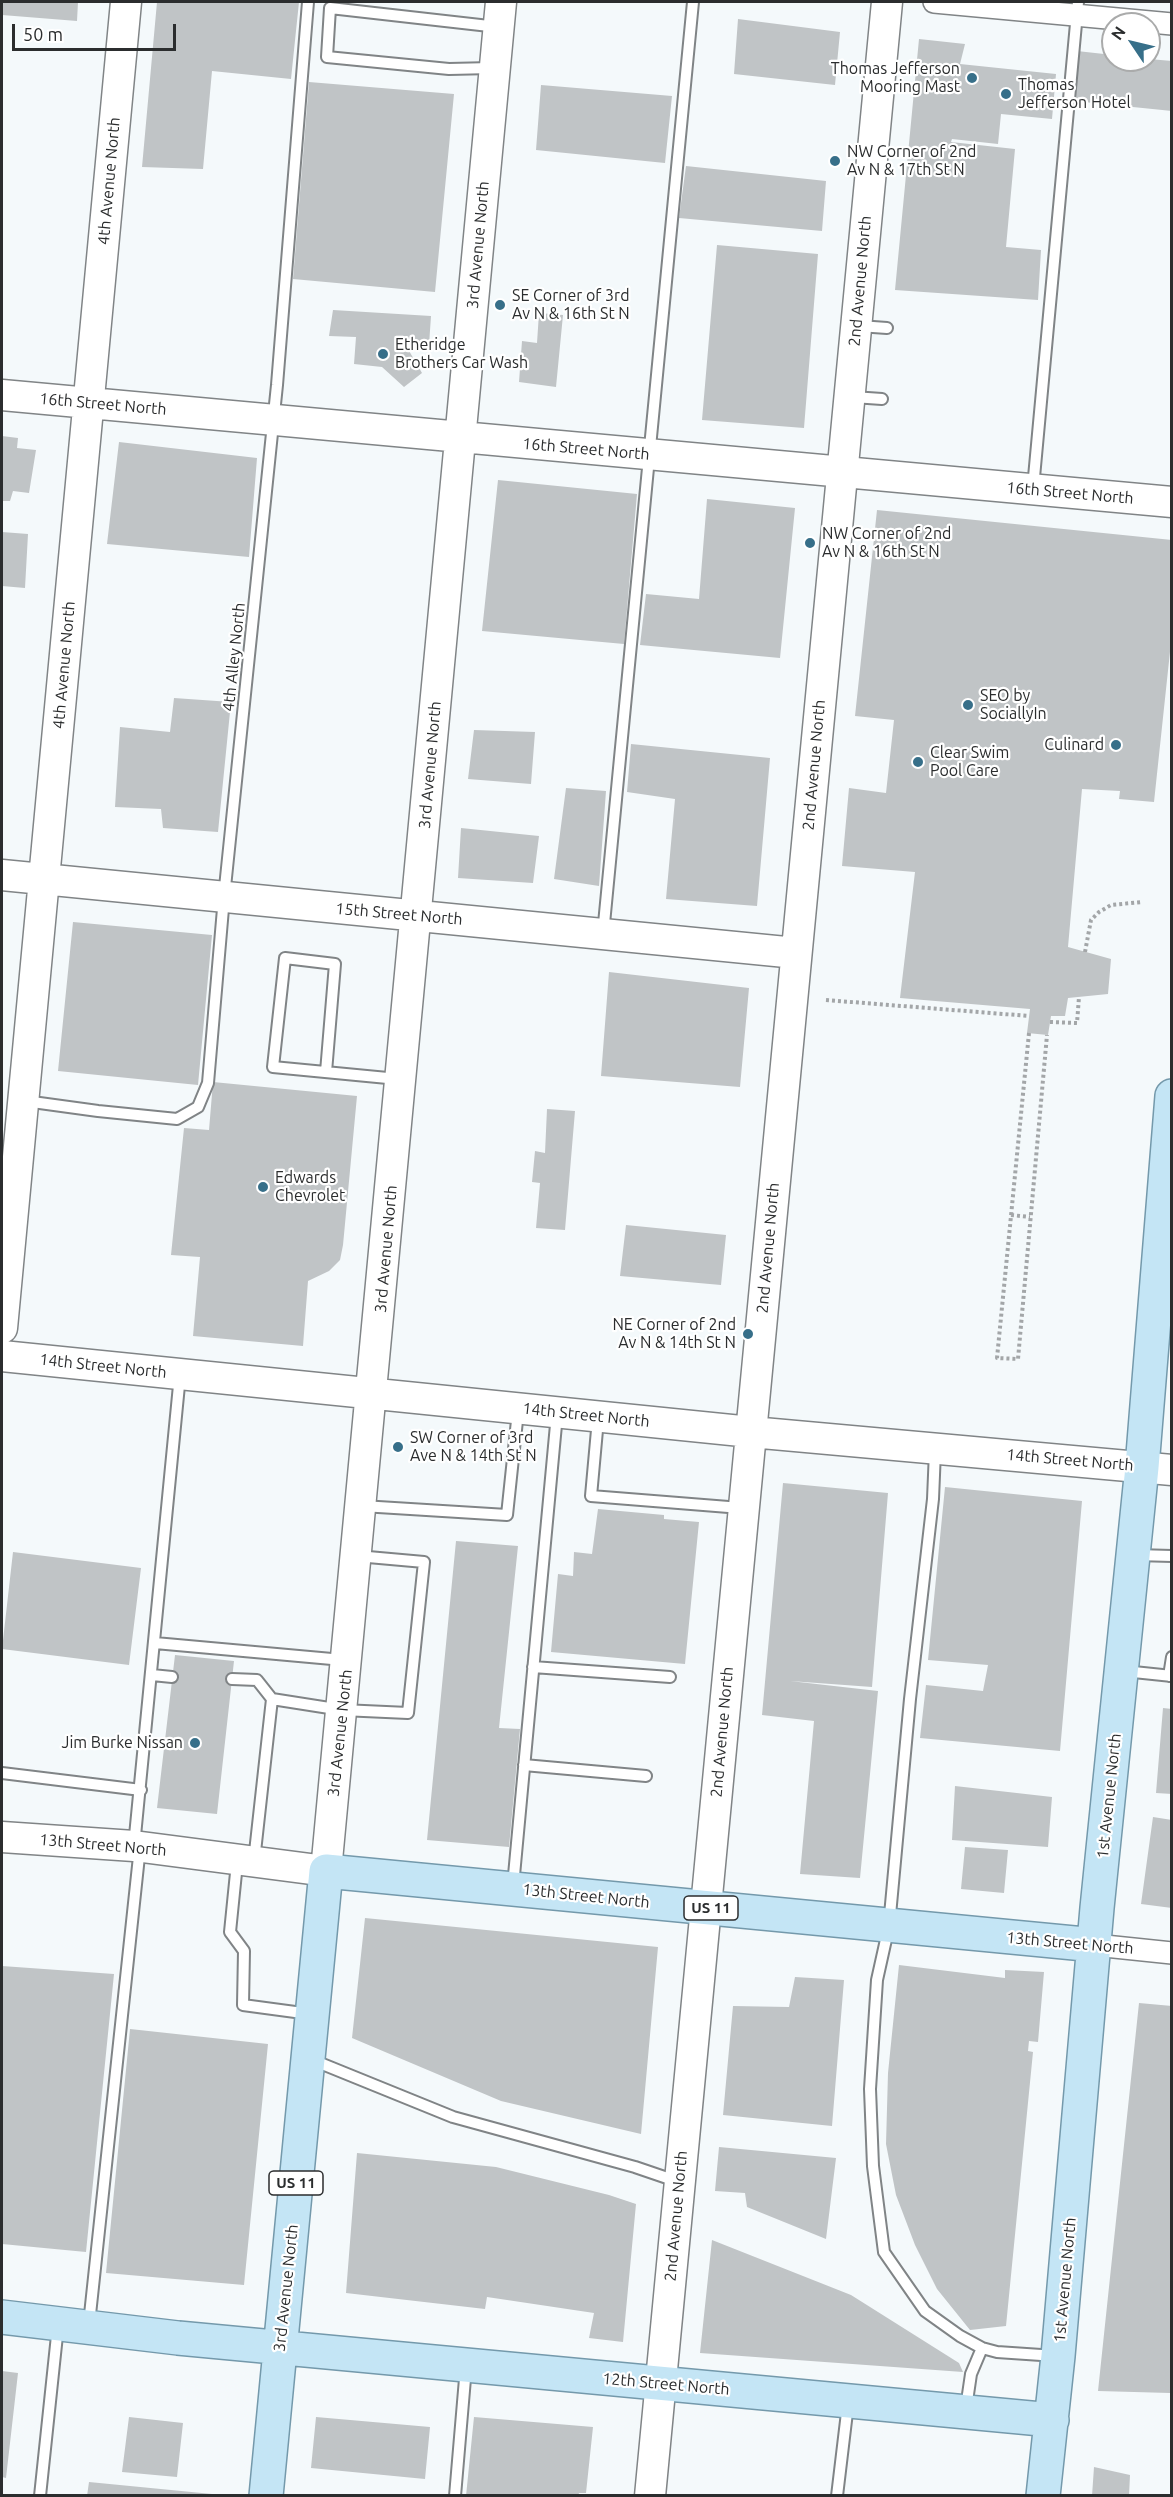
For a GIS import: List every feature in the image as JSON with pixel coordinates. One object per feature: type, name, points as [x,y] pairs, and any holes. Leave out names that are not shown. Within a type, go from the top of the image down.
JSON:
[{"type":"main road","name":"1st Avenue North","points":[[1043,2496],[1133,1555],[1157,1468],[1172,1096]]},
{"type":"main road","name":"13th Street North","points":[[326,1871],[1095,1945]]},
{"type":"main road","name":"3rd Avenue North","points":[[266,2496],[326,1871]]},
{"type":"main road","name":"12th Street North","points":[[2,2317],[280,2348],[1052,2420]]},
{"type":"street","name":"4th Avenue North","points":[[2,1328],[9,1168],[23,1100],[126,2]]},
{"type":"street","name":"2nd Avenue North","points":[[650,2496],[887,2]]},
{"type":"street","points":[[934,2],[1078,8],[1172,24]]},
{"type":"street","name":"3rd Avenue North","points":[[326,1871],[373,1393],[500,14]]},
{"type":"street","name":"16th Street North","points":[[2,395],[1172,502]]},
{"type":"street","name":"15th Street North","points":[[2,875],[796,953]]},
{"type":"street","name":"14th Street North","points":[[2,1356],[751,1432],[1157,1468]]},
{"type":"street","name":"13th Street North","points":[[2,1837],[137,1846],[326,1871]]},
{"type":"street","name":"13th Street North","points":[[1095,1945],[1172,1953]]},
{"type":"lane","name":"4th Alley North","points":[[23,1100],[177,1119],[198,1107],[208,1083],[224,897],[274,420],[308,2]]},
{"type":"lane","points":[[603,934],[693,2]]},
{"type":"lane","points":[[495,68],[449,69],[327,57],[330,8],[500,14]]},
{"type":"lane","points":[[1032,489],[1078,8]]},
{"type":"lane","points":[[856,326],[887,328]]},
{"type":"lane","points":[[849,396],[882,399]]},
{"type":"lane","points":[[326,1072],[335,964],[285,958],[273,1067],[402,1080]]},
{"type":"lane","points":[[40,2496],[74,2325],[137,1846],[181,1373]]},
{"type":"lane","points":[[362,1506],[507,1515],[519,1408]]},
{"type":"lane","points":[[513,1889],[557,1412]]},
{"type":"lane","points":[[598,1416],[591,1496],[744,1508]]},
{"type":"lane","points":[[935,1448],[933,1499],[910,1699],[889,1926],[877,1980],[870,2089],[873,2166],[884,2252],[925,2311],[982,2348],[997,2352],[1058,2356]]},
{"type":"lane","points":[[1133,1555],[1172,1556]]},
{"type":"lane","points":[[232,1679],[257,1680],[272,1699],[342,1710],[408,1713],[424,1562],[357,1556]]},
{"type":"lane","points":[[155,1643],[347,1661]]},
{"type":"lane","points":[[1121,1671],[1170,1676],[1172,1657]]},
{"type":"lane","points":[[533,1667],[670,1677]]},
{"type":"lane","points":[[152,1675],[172,1677]]},
{"type":"lane","points":[[272,1699],[246,1860],[230,1932],[244,1951],[243,2005],[312,2014]]},
{"type":"lane","points":[[524,1765],[646,1776]]},
{"type":"lane","points":[[2,1773],[141,1790]]},
{"type":"lane","points":[[308,2058],[453,2118],[635,2167],[680,2182]]},
{"type":"lane","points":[[965,2411],[971,2374],[982,2348]]},
{"type":"lane","points":[[455,2496],[466,2365]]},
{"type":"lane","points":[[837,2496],[848,2400]]},
{"type":"path","points":[[1084,952],[1090,920],[1099,912],[1111,905],[1142,902]]},
{"type":"path","points":[[1050,1022],[1077,1023],[1079,997]]},
{"type":"path","points":[[826,1000],[1029,1016]]},
{"type":"path","points":[[1029,1033],[997,1358],[1018,1359],[1047,1035]]},
{"type":"path","points":[[1011,1215],[1030,1217]]},
{"type":"building","points":[[2,2],[78,2],[77,21],[2,15]]},
{"type":"building","points":[[157,2],[299,2],[291,79],[212,71],[203,169],[142,167]]},
{"type":"building","points":[[738,19],[840,32],[835,85],[734,74]]},
{"type":"building","points":[[919,39],[965,44],[960,64],[1056,74],[1052,119],[1001,114],[998,144],[952,139],[951,142],[1015,149],[1006,247],[1041,250],[1038,300],[895,290]]},
{"type":"building","points":[[1077,51],[1101,54],[1101,72],[1161,72],[1161,60],[1172,61],[1172,111],[1074,101]]},
{"type":"building","points":[[309,82],[454,94],[435,292],[293,279]]},
{"type":"building","points":[[541,85],[672,96],[665,163],[536,150]]},
{"type":"building","points":[[686,166],[826,181],[822,231],[679,218]]},
{"type":"building","points":[[717,245],[818,254],[804,428],[702,420]]},
{"type":"building","name":"Etheridge Brothers Car Wash","points":[[333,310],[431,316],[429,345],[405,344],[422,373],[404,387],[382,367],[354,364],[356,337],[329,336]]},
{"type":"building","points":[[539,313],[563,315],[556,387],[519,382],[522,341],[537,343]]},
{"type":"building","points":[[2,436],[18,438],[17,448],[36,450],[29,493],[13,491],[10,501],[2,501]]},
{"type":"building","points":[[119,442],[257,458],[249,557],[107,544]]},
{"type":"building","points":[[498,480],[637,494],[624,644],[482,631]]},
{"type":"building","points":[[707,499],[795,508],[780,658],[640,645],[646,594],[699,599]]},
{"type":"building","points":[[877,510],[1172,540],[1172,633],[1154,802],[1119,799],[1120,791],[1082,789],[1068,947],[1111,959],[1108,994],[1068,998],[1065,1016],[1051,1016],[1048,1035],[1027,1033],[1030,1009],[900,998],[915,872],[842,866],[849,788],[886,793],[894,720],[855,716]]},
{"type":"building","points":[[2,532],[28,534],[25,588],[2,586]]},
{"type":"building","points":[[174,698],[231,702],[218,832],[163,828],[161,809],[115,807],[120,727],[170,732]]},
{"type":"building","points":[[474,730],[535,732],[531,784],[468,779]]},
{"type":"building","points":[[631,744],[770,758],[757,906],[666,899],[675,799],[627,792]]},
{"type":"building","points":[[566,788],[606,791],[599,886],[554,879]]},
{"type":"building","points":[[461,828],[539,836],[533,883],[458,878]]},
{"type":"building","points":[[73,922],[212,935],[198,1085],[58,1071]]},
{"type":"building","points":[[609,972],[749,988],[740,1087],[601,1076]]},
{"type":"building","name":"Edwards Chevrolet","points":[[213,1082],[357,1096],[340,1260],[329,1271],[308,1281],[303,1346],[193,1336],[200,1257],[171,1255],[184,1128],[209,1130]]},
{"type":"building","points":[[547,1109],[575,1111],[565,1230],[536,1228],[540,1183],[532,1182],[535,1151],[545,1153]]},
{"type":"building","points":[[626,1225],[726,1235],[721,1285],[620,1276]]},
{"type":"building","points":[[783,1483],[888,1493],[872,1687],[790,1681],[878,1691],[860,1878],[800,1874],[814,1721],[762,1715]]},
{"type":"building","points":[[945,1487],[1082,1501],[1060,1751],[920,1738],[926,1685],[983,1691],[988,1665],[928,1660]]},
{"type":"building","points":[[598,1509],[664,1515],[664,1519],[699,1522],[685,1664],[551,1652],[558,1574],[573,1576],[574,1552],[592,1554]]},
{"type":"building","points":[[456,1541],[518,1546],[499,1728],[520,1729],[509,1847],[427,1840]]},
{"type":"building","points":[[13,1552],[141,1568],[129,1665],[2,1649]]},
{"type":"building","name":"Jim Burke Nissan","points":[[175,1655],[234,1661],[217,1814],[157,1808]]},
{"type":"building","points":[[1163,1708],[1172,1709],[1172,1794],[1156,1793]]},
{"type":"building","points":[[955,1786],[1052,1797],[1048,1847],[952,1840]]},
{"type":"building","points":[[1153,1817],[1172,1820],[1172,1908],[1141,1904]]},
{"type":"building","points":[[965,1847],[1008,1850],[1004,1893],[961,1889]]},
{"type":"building","points":[[365,1918],[658,1947],[641,2134],[501,2101],[352,2038]]},
{"type":"building","points":[[899,1965],[1005,1978],[1005,1970],[1044,1972],[1038,2042],[1029,2041],[1028,2051],[1033,2052],[1006,2326],[970,2330],[937,2289],[915,2245],[896,2195],[886,2144],[888,2073]]},
{"type":"building","points":[[2,1966],[114,1974],[86,2252],[2,2244]]},
{"type":"building","points":[[795,1977],[844,1980],[832,2126],[723,2115],[733,2006],[789,2007]]},
{"type":"building","points":[[1139,2003],[1172,2006],[1170,2393],[1098,2391]]},
{"type":"building","points":[[130,2029],[268,2044],[244,2285],[106,2273]]},
{"type":"building","points":[[719,2147],[836,2158],[826,2239],[747,2207],[745,2193],[715,2191]]},
{"type":"building","points":[[357,2153],[496,2167],[609,2195],[636,2204],[623,2342],[589,2338],[594,2313],[487,2297],[485,2309],[346,2293]]},
{"type":"building","points":[[712,2240],[851,2295],[959,2363],[963,2372],[700,2353]]},
{"type":"building","points":[[2,2371],[18,2373],[6,2478],[2,2477]]},
{"type":"building","points":[[129,2417],[183,2423],[177,2477],[122,2472]]},
{"type":"building","points":[[316,2417],[430,2427],[425,2479],[311,2468]]},
{"type":"building","points":[[474,2417],[593,2427],[586,2493],[579,2493],[578,2496],[466,2496]]},
{"type":"building","points":[[1094,2467],[1130,2475],[1129,2496],[1092,2496]]},
{"type":"building","points":[[89,2482],[212,2494],[212,2496],[87,2496]]},
{"type":"place","name":"Thomas Jefferson Mooring Mast","points":[[972,78]]},
{"type":"place","name":"Thomas Jefferson Hotel","points":[[1006,94]]},
{"type":"place","name":"NW Corner of 2nd Av N & 17th St N","points":[[835,161]]},
{"type":"place","name":"SE Corner of 3rd Av N & 16th St N","points":[[500,305]]},
{"type":"place","name":"Etheridge Brothers Car Wash","points":[[383,354]]},
{"type":"place","name":"NW Corner of 2nd Av N & 16th St N","points":[[810,543]]},
{"type":"place","name":"SEO by SociallyIn","points":[[968,705]]},
{"type":"place","name":"Culinard","points":[[1116,745]]},
{"type":"place","name":"Clear Swim Pool Care","points":[[918,762]]},
{"type":"place","name":"Edwards Chevrolet","points":[[263,1187]]},
{"type":"place","name":"NE Corner of 2nd Av N & 14th St N","points":[[748,1334]]},
{"type":"place","name":"SW Corner of 3rd Ave N & 14th St N","points":[[398,1447]]},
{"type":"place","name":"Jim Burke Nissan","points":[[195,1743]]}]
